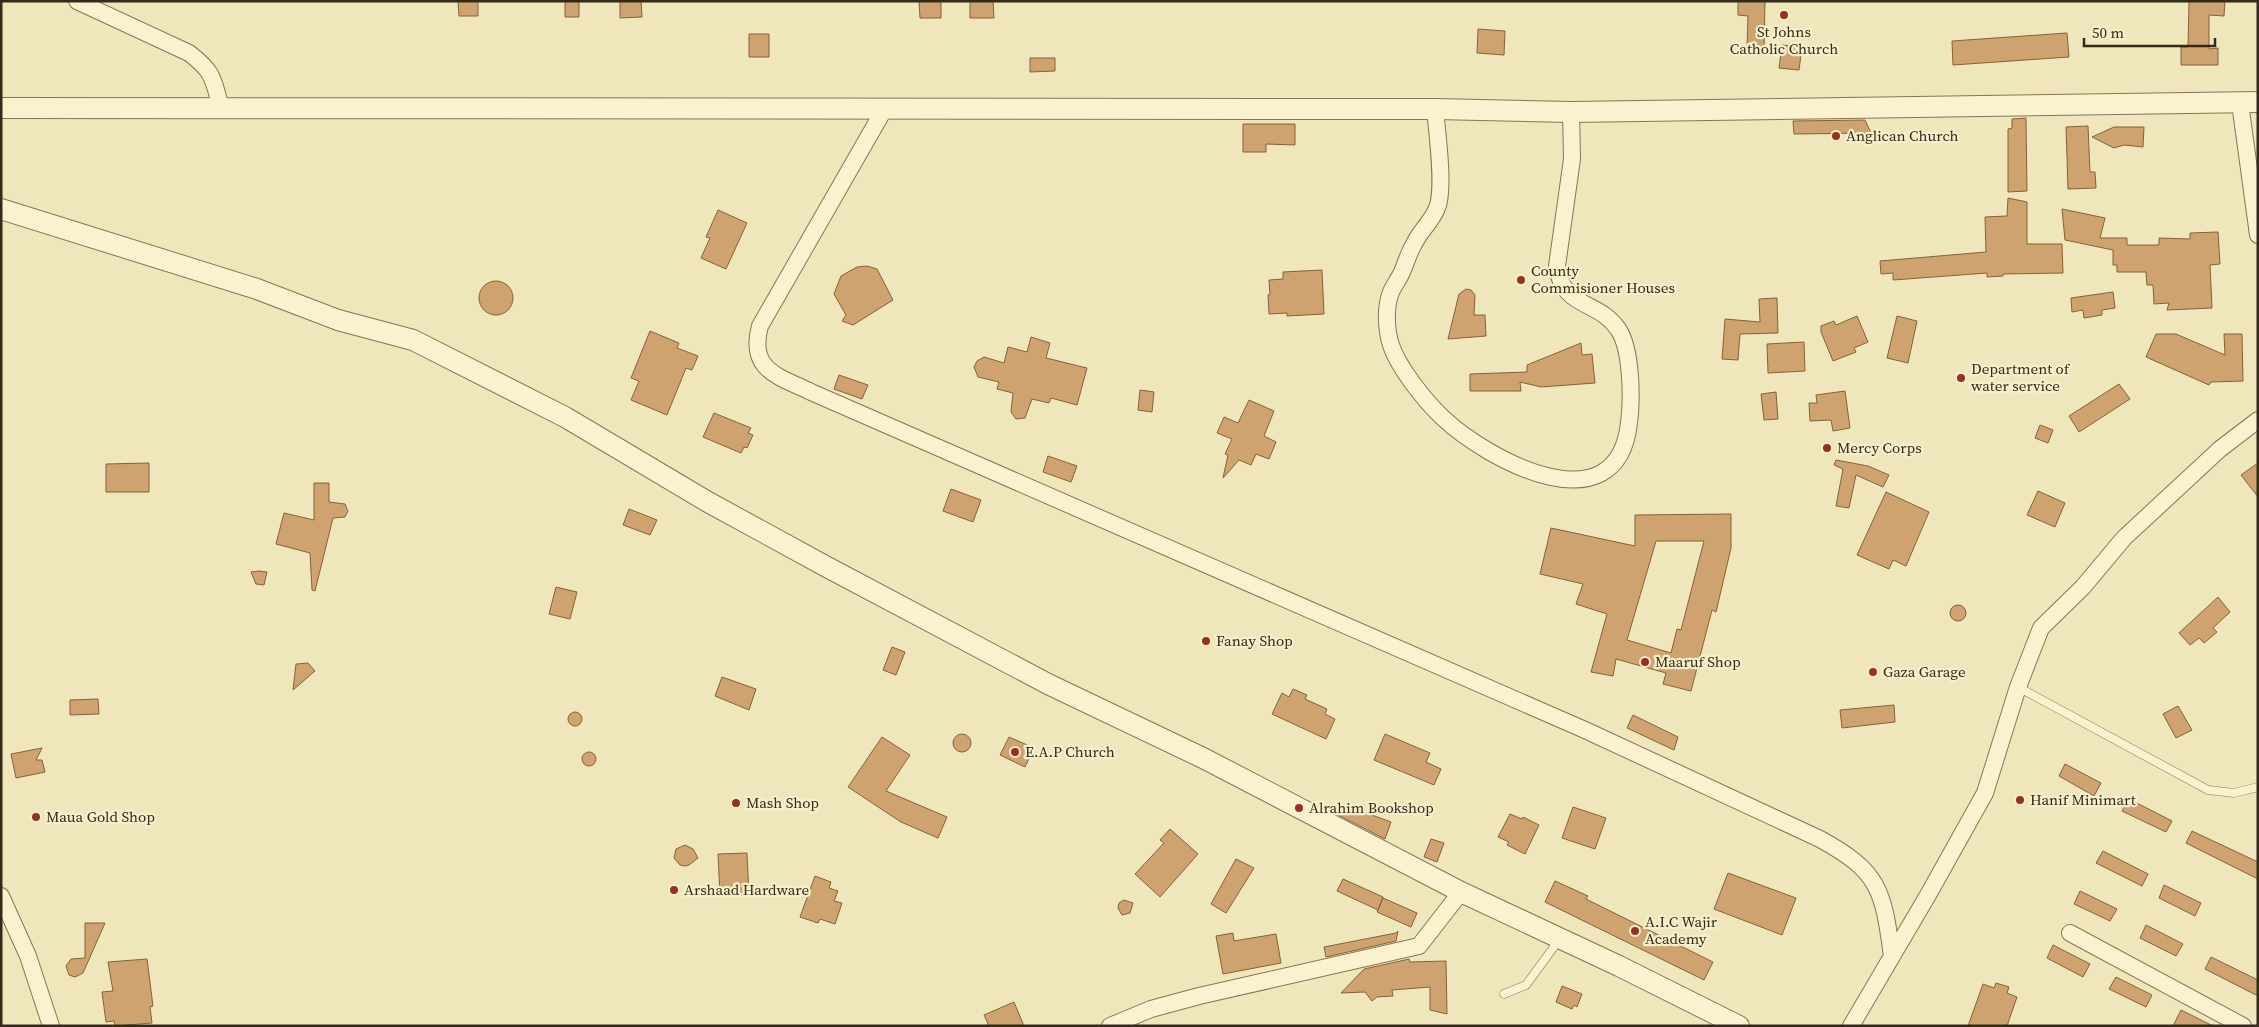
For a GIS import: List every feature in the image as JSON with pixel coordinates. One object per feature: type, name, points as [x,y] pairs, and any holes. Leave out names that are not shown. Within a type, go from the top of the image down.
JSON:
[{"type":"street","points":[[77,1],[189,53],[204,65],[212,76],[221,108]]},
{"type":"street","points":[[1,108],[1435,109],[1571,112],[2249,103],[2258,235]]},
{"type":"street","points":[[885,108],[760,326],[756,340],[756,352],[760,361],[771,371],[830,400],[1585,730],[1820,839],[1848,854],[1869,874],[1882,898],[1892,956]]},
{"type":"street","points":[[1435,109],[1440,175],[1438,208],[1414,244],[1391,293],[1387,312],[1391,345],[1401,367],[1442,417],[1469,439],[1513,466],[1558,478],[1583,481],[1598,476],[1611,467],[1622,453],[1629,424],[1630,392],[1625,347],[1619,330],[1608,317],[1567,292],[1561,285],[1558,276],[1557,266],[1572,159],[1571,112]]},
{"type":"street","points":[[1,209],[257,289],[338,320],[413,340],[565,417],[708,502],[827,568],[1039,679],[1203,758],[1461,892],[1560,938],[1739,1026]]},
{"type":"street","points":[[1850,1024],[1928,895],[1985,793],[2018,687],[2041,628],[2083,587],[2131,531],[2220,449],[2258,420]]},
{"type":"street","points":[[1118,1024],[1151,1009],[1199,996],[1419,946],[1461,892]]},
{"type":"street","points":[[1,896],[28,956],[51,1026]]},
{"type":"street","points":[[2070,933],[2244,1026]]},
{"type":"lane","points":[[2018,687],[2208,790],[2234,793],[2258,787]]},
{"type":"lane","points":[[1504,994],[1526,984],[1560,938]]},
{"type":"building","points":[[458,1],[478,1],[478,16],[459,16]]},
{"type":"building","points":[[565,1],[579,1],[579,17],[565,17]]},
{"type":"building","points":[[620,1],[641,1],[642,17],[620,18]]},
{"type":"building","points":[[919,1],[941,1],[941,18],[920,18]]},
{"type":"building","points":[[970,1],[993,1],[994,18],[970,18]]},
{"type":"building","points":[[1738,1],[1765,1],[1764,50],[1747,49],[1748,16],[1738,15]]},
{"type":"building","points":[[2189,1],[2225,1],[2224,16],[2209,15],[2209,49],[2218,48],[2218,65],[2181,65],[2181,47],[2188,47]]},
{"type":"building","points":[[1478,29],[1505,31],[1504,55],[1477,53]]},
{"type":"building","points":[[2067,33],[2069,57],[1953,65],[1952,41]]},
{"type":"building","points":[[749,34],[769,34],[769,57],[749,57]]},
{"type":"building","points":[[1782,45],[1802,47],[1799,70],[1779,68]]},
{"type":"building","points":[[1030,58],[1055,58],[1055,71],[1030,72]]},
{"type":"building","points":[[2026,118],[2027,191],[2008,192],[2008,129],[2012,128],[2012,119]]},
{"type":"building","points":[[1865,120],[1871,133],[1794,134],[1793,121]]},
{"type":"building","points":[[1243,124],[1295,124],[1295,145],[1266,144],[1266,152],[1243,152]]},
{"type":"building","points":[[2088,126],[2090,172],[2095,172],[2096,188],[2068,189],[2066,127]]},
{"type":"building","points":[[2114,127],[2144,127],[2143,147],[2124,145],[2114,148],[2092,137]]},
{"type":"building","points":[[2008,198],[2027,202],[2027,244],[2062,244],[2063,273],[2003,274],[2003,276],[1987,277],[1987,273],[1893,280],[1893,273],[1881,274],[1880,261],[1986,252],[1985,217],[2007,216]]},
{"type":"building","points":[[2062,209],[2105,218],[2100,238],[2127,238],[2127,245],[2159,245],[2159,238],[2190,239],[2190,233],[2218,232],[2220,264],[2210,265],[2212,308],[2167,310],[2169,303],[2154,304],[2153,285],[2147,285],[2146,272],[2117,272],[2117,265],[2113,265],[2113,250],[2065,240]]},
{"type":"building","points":[[718,210],[747,223],[726,269],[701,258],[710,238],[706,237]]},
{"type":"building","points":[[867,266],[877,269],[893,300],[853,325],[842,321],[846,315],[834,294],[841,276],[857,267]]},
{"type":"building","points":[[1322,270],[1324,314],[1287,316],[1287,313],[1269,314],[1269,280],[1283,279],[1283,272]]},
{"type":"building","points":[[496,281],[508,286],[513,298],[508,310],[496,315],[484,310],[479,298],[484,286]]},
{"type":"building","points":[[1466,289],[1471,290],[1475,295],[1474,315],[1485,315],[1486,336],[1448,339],[1459,294]]},
{"type":"building","points":[[2113,292],[2115,308],[2102,310],[2102,315],[2084,318],[2083,310],[2072,312],[2071,298]]},
{"type":"building","points":[[1777,298],[1778,333],[1740,334],[1738,360],[1722,359],[1725,319],[1760,322],[1759,299]]},
{"type":"building","points":[[1857,316],[1868,342],[1854,348],[1856,352],[1833,361],[1821,332],[1821,326],[1834,321],[1836,325]]},
{"type":"building","points":[[1897,316],[1917,321],[1908,363],[1887,358]]},
{"type":"building","points":[[650,331],[679,343],[677,348],[698,356],[692,370],[686,368],[667,415],[631,400],[639,381],[631,378]]},
{"type":"building","points":[[2156,334],[2176,334],[2225,355],[2224,334],[2242,334],[2243,381],[2211,382],[2209,385],[2146,357]]},
{"type":"building","points":[[1031,337],[1050,343],[1046,358],[1087,368],[1077,405],[1051,398],[1049,403],[1032,399],[1025,418],[1016,419],[1011,412],[1013,393],[997,389],[999,382],[978,377],[974,367],[977,361],[984,357],[1004,363],[1008,347],[1027,352]]},
{"type":"building","points":[[1804,342],[1805,371],[1768,373],[1767,344]]},
{"type":"building","points":[[1581,343],[1582,355],[1592,354],[1595,383],[1541,387],[1520,382],[1521,391],[1470,391],[1470,374],[1527,372],[1527,365]]},
{"type":"building","points":[[839,375],[868,385],[862,399],[834,389]]},
{"type":"building","points":[[2119,384],[2130,399],[2079,432],[2069,416]]},
{"type":"building","points":[[1140,390],[1154,392],[1152,412],[1138,410]]},
{"type":"building","points":[[1845,391],[1850,428],[1833,431],[1831,420],[1810,421],[1809,403],[1817,403],[1816,395]]},
{"type":"building","points":[[1776,392],[1778,419],[1764,420],[1761,394]]},
{"type":"building","points":[[1249,400],[1274,411],[1264,436],[1276,442],[1269,459],[1256,454],[1251,465],[1239,460],[1223,478],[1228,455],[1225,454],[1232,439],[1217,433],[1224,417],[1238,423]]},
{"type":"building","points":[[714,413],[751,428],[748,433],[753,435],[747,448],[744,447],[741,453],[703,437]]},
{"type":"building","points":[[2040,425],[2053,430],[2048,443],[2035,438]]},
{"type":"building","points":[[1048,456],[1077,466],[1071,482],[1043,472]]},
{"type":"building","points":[[1836,460],[1868,466],[1889,475],[1883,487],[1856,475],[1849,508],[1836,506],[1843,469],[1834,465]]},
{"type":"building","points":[[149,463],[149,492],[106,492],[106,464]]},
{"type":"building","points":[[2258,463],[2258,497],[2241,475]]},
{"type":"building","points":[[314,483],[329,483],[329,502],[345,504],[348,511],[345,517],[333,518],[315,591],[312,590],[310,553],[276,544],[284,513],[314,520]]},
{"type":"building","points":[[951,489],[981,500],[973,522],[943,511]]},
{"type":"building","points":[[2038,491],[2065,503],[2055,527],[2027,515]]},
{"type":"building","points":[[1886,492],[1929,512],[1906,566],[1893,560],[1889,569],[1857,555]]},
{"type":"building","points":[[629,509],[657,520],[650,535],[623,525]]},
{"type":"building","points":[[1731,514],[1731,548],[1716,612],[1712,610],[1691,691],[1663,684],[1666,673],[1616,659],[1613,676],[1591,672],[1607,614],[1576,604],[1583,584],[1540,574],[1551,528],[1635,546],[1635,515]],"holes":[[[1656,541],[1704,541],[1681,630],[1677,629],[1671,653],[1627,640]]]},
{"type":"building","points":[[251,572],[267,572],[264,585],[256,584]]},
{"type":"building","points":[[556,587],[577,592],[570,619],[549,614]]},
{"type":"building","points":[[2218,597],[2230,612],[2213,628],[2217,632],[2204,643],[2199,638],[2190,645],[2179,633]]},
{"type":"building","points":[[1955,605],[1961,605],[1966,610],[1964,619],[1955,621],[1950,616],[1950,610]]},
{"type":"building","points":[[892,647],[905,652],[896,675],[883,670]]},
{"type":"building","points":[[308,663],[315,671],[293,690],[296,664]]},
{"type":"building","points":[[722,677],[756,689],[749,710],[715,696]]},
{"type":"building","points":[[1293,689],[1307,695],[1305,699],[1327,709],[1325,714],[1335,719],[1326,739],[1272,714],[1282,693],[1289,697]]},
{"type":"building","points":[[98,699],[99,714],[70,715],[70,700]]},
{"type":"building","points":[[1894,705],[1895,722],[1842,728],[1840,710]]},
{"type":"building","points":[[2178,706],[2192,730],[2176,738],[2163,714]]},
{"type":"building","points":[[575,712],[580,714],[582,719],[580,724],[575,726],[570,724],[568,719],[570,714]]},
{"type":"building","points":[[1633,715],[1678,737],[1674,750],[1627,728]]},
{"type":"building","points":[[962,734],[968,737],[971,743],[968,749],[962,752],[956,749],[953,743],[956,737]]},
{"type":"building","points":[[1385,734],[1430,753],[1426,762],[1441,769],[1434,785],[1374,760]]},
{"type":"building","points":[[882,737],[910,755],[886,791],[947,817],[938,838],[901,822],[848,787]]},
{"type":"building","points":[[1009,737],[1034,748],[1025,767],[1000,755]]},
{"type":"building","points":[[42,748],[36,760],[42,760],[45,772],[16,778],[11,754]]},
{"type":"building","points":[[586,752],[592,752],[596,759],[592,766],[586,766],[582,762],[582,756]]},
{"type":"building","points":[[2065,764],[2101,783],[2094,796],[2059,776]]},
{"type":"building","points":[[2129,799],[2172,821],[2166,832],[2122,811]]},
{"type":"building","points":[[1342,804],[1391,822],[1385,839],[1338,815]]},
{"type":"building","points":[[1573,807],[1606,818],[1595,849],[1562,838]]},
{"type":"building","points":[[1510,814],[1522,819],[1523,817],[1539,825],[1525,854],[1507,845],[1509,842],[1498,837]]},
{"type":"building","points":[[1170,829],[1198,854],[1160,897],[1135,874],[1164,843],[1160,840]]},
{"type":"building","points":[[2192,831],[2258,862],[2258,879],[2186,843]]},
{"type":"building","points":[[1431,839],[1444,843],[1437,862],[1424,857]]},
{"type":"building","points":[[685,845],[693,849],[698,858],[685,866],[680,865],[674,858],[676,849]]},
{"type":"building","points":[[2103,851],[2148,874],[2142,886],[2096,863]]},
{"type":"building","points":[[747,853],[749,895],[720,896],[718,854]]},
{"type":"building","points":[[1236,859],[1254,868],[1226,913],[1211,904]]},
{"type":"building","points":[[1728,873],[1796,898],[1782,935],[1714,909]]},
{"type":"building","points":[[815,876],[831,882],[829,888],[838,891],[834,901],[842,903],[835,924],[820,919],[818,923],[800,917]]},
{"type":"building","points":[[1343,879],[1383,897],[1378,910],[1337,891]]},
{"type":"building","points":[[1555,881],[1588,896],[1586,899],[1713,962],[1704,980],[1545,902]]},
{"type":"building","points":[[2164,885],[2201,903],[2195,916],[2159,898]]},
{"type":"building","points":[[2080,891],[2117,909],[2110,921],[2074,904]]},
{"type":"building","points":[[1383,898],[1417,913],[1411,927],[1377,912]]},
{"type":"building","points":[[1124,900],[1133,903],[1130,913],[1122,915],[1118,908],[1119,903]]},
{"type":"building","points":[[85,923],[105,923],[83,973],[75,977],[69,975],[66,966],[71,959],[85,958]]},
{"type":"building","points":[[2146,925],[2183,944],[2176,956],[2140,938]]},
{"type":"building","points":[[1398,931],[1396,941],[1326,957],[1324,947],[1396,933]]},
{"type":"building","points":[[1233,933],[1234,941],[1276,934],[1281,963],[1223,974],[1216,936]]},
{"type":"building","points":[[2053,945],[2090,964],[2083,977],[2047,958]]},
{"type":"building","points":[[2211,957],[2258,980],[2258,996],[2205,969]]},
{"type":"building","points":[[147,959],[153,1006],[150,1007],[152,1023],[115,1026],[114,1021],[106,1022],[102,992],[113,991],[108,962]]},
{"type":"building","points":[[1409,959],[1410,962],[1446,961],[1447,1014],[1430,1010],[1430,987],[1392,990],[1393,996],[1377,997],[1372,1001],[1365,992],[1341,993],[1364,969]]},
{"type":"building","points":[[2116,977],[2152,995],[2146,1007],[2109,989]]},
{"type":"building","points":[[1996,983],[2009,987],[2007,993],[2017,997],[2007,1026],[1968,1026],[1983,984],[1994,988]]},
{"type":"building","points":[[1562,986],[1582,994],[1577,1007],[1574,1005],[1572,1009],[1556,1002]]},
{"type":"building","points":[[1014,1002],[1024,1026],[989,1026],[984,1015]]},
{"type":"building","points":[[2181,1010],[2213,1026],[2173,1026]]},
{"type":"place","name":"St Johns Catholic Church","points":[[1784,15]]},
{"type":"place","name":"Anglican Church","points":[[1836,136]]},
{"type":"place","name":"County Commisioner Houses","points":[[1521,280]]},
{"type":"place","name":"Department of water service","points":[[1961,378]]},
{"type":"place","name":"Mercy Corps","points":[[1827,448]]},
{"type":"place","name":"Fanay Shop","points":[[1206,641]]},
{"type":"place","name":"Maaruf Shop","points":[[1645,662]]},
{"type":"place","name":"Gaza Garage","points":[[1873,672]]},
{"type":"place","name":"E.A.P Church","points":[[1015,752]]},
{"type":"place","name":"Hanif Minimart","points":[[2020,800]]},
{"type":"place","name":"Mash Shop","points":[[736,803]]},
{"type":"place","name":"Alrahim Bookshop","points":[[1299,808]]},
{"type":"place","name":"Maua Gold Shop","points":[[36,817]]},
{"type":"place","name":"Arshaad Hardware","points":[[674,890]]},
{"type":"place","name":"A.I.C Wajir Academy","points":[[1635,931]]}]
